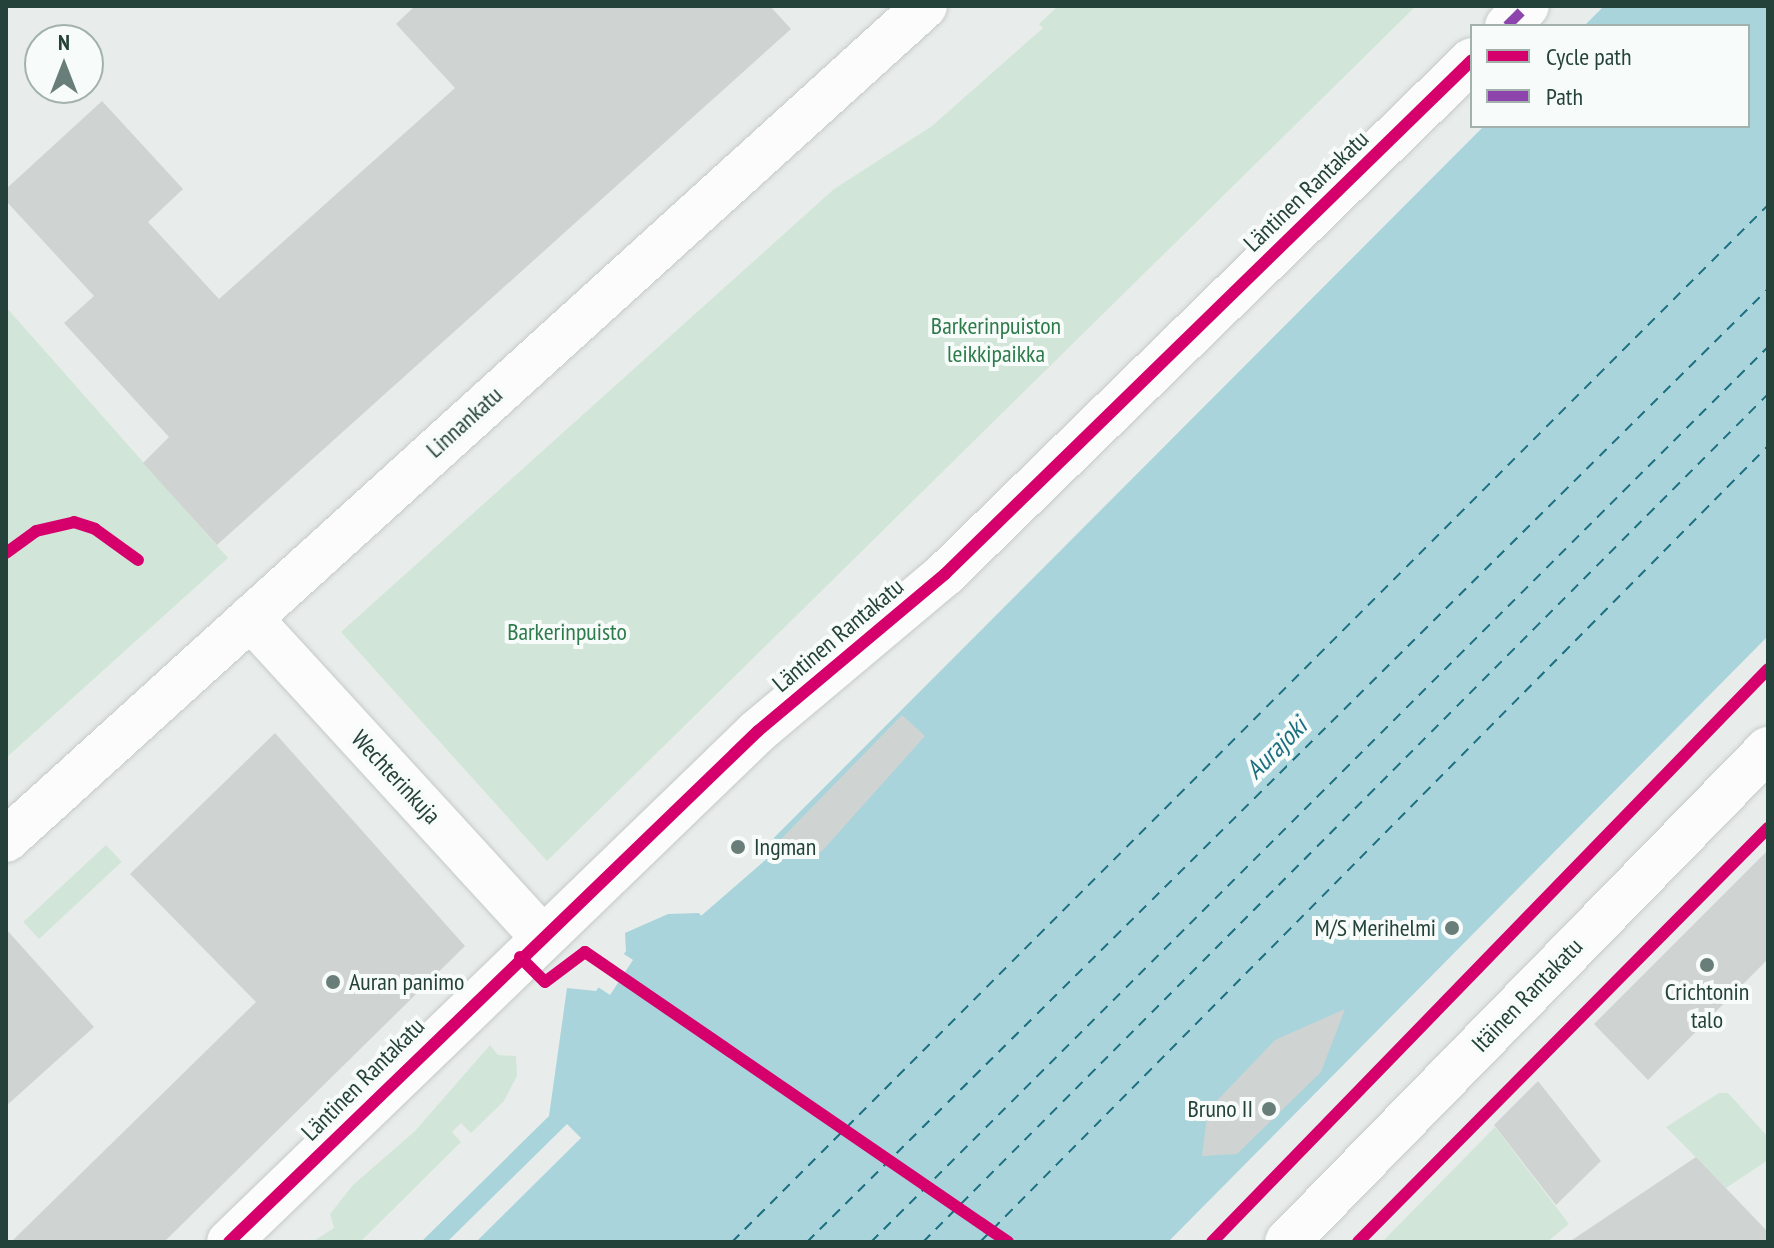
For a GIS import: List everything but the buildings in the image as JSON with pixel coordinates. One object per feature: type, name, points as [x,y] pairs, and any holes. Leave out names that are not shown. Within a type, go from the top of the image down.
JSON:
[{"type":"street","name":"Linnankatu","points":[[6,840],[925,6]]},
{"type":"street","points":[[1509,24],[1527,6]]},
{"type":"street","name":"Läntinen Rantakatu","points":[[229,1242],[758,731],[945,574],[1470,62]]},
{"type":"street","name":"Wechterinkuja","points":[[250,618],[542,937]]},
{"type":"street","name":"Itäinen Rantakatu","points":[[1287,1242],[1768,749]]},
{"type":"green space","name":"Barkerinpuisto","points":[[1058,6],[1416,6],[547,861],[341,632],[834,189],[932,126],[1043,28],[1039,24]]},
{"type":"green space","points":[[6,307],[228,558],[6,758]]},
{"type":"green space","points":[[106,845],[122,862],[39,939],[23,922]]},
{"type":"green space","points":[[490,1045],[498,1055],[516,1056],[517,1076],[504,1101],[471,1133],[461,1123],[452,1132],[461,1142],[360,1242],[312,1242],[334,1228],[330,1214],[353,1185],[415,1131]]},
{"type":"green space","points":[[1719,1093],[1728,1093],[1768,1137],[1768,1160],[1726,1188],[1666,1127]]},
{"type":"green space","points":[[1495,1127],[1569,1224],[1547,1242],[1382,1242]]},
{"type":"water","name":"Aurajoki","points":[[1604,6],[1768,6],[1768,636],[1168,1242],[421,1242],[549,1116],[567,988],[596,991],[626,951],[625,933],[668,914],[699,913],[1482,128],[1750,128],[1750,24],[1586,24]]},
{"type":"pier","points":[[774,838],[781,846],[701,916],[694,908]]},
{"type":"pier","points":[[621,952],[633,960],[610,995],[595,985]]},
{"type":"pier","points":[[567,1124],[581,1138],[476,1242],[447,1242]]},
{"type":"ferry route","points":[[732,1242],[1768,205]]},
{"type":"ferry route","points":[[807,1242],[1768,289]]},
{"type":"ferry route","points":[[871,1242],[1768,347]]},
{"type":"ferry route","points":[[923,1242],[1768,394]]},
{"type":"ferry route","points":[[980,1242],[1768,446]]},
{"type":"ferry route","points":[[621,977],[1008,1242]]},
{"type":"marked path","points":[[1509,24],[1527,6]]},
{"type":"cycle path","points":[[229,1242],[758,731],[945,574],[1470,62]]},
{"type":"cycle path","points":[[6,553],[36,531],[74,522],[95,529],[138,560]]},
{"type":"cycle path","points":[[1212,1242],[1768,669]]},
{"type":"cycle path","points":[[1358,1242],[1768,828]]},
{"type":"cycle path","points":[[520,957],[545,982],[585,952],[1008,1242]]},
{"type":"place","name":"Ingman","points":[[738,847]]},
{"type":"place","name":"M/S Merihelmi","points":[[1452,928]]},
{"type":"place","name":"Crichtonin talo","points":[[1707,965]]},
{"type":"place","name":"Auran panimo","points":[[333,982]]},
{"type":"place","name":"Bruno II","points":[[1269,1109]]},
{"type":"park label","name":"Barkerinpuiston leikkipaikka","points":[[996,340]]}]
